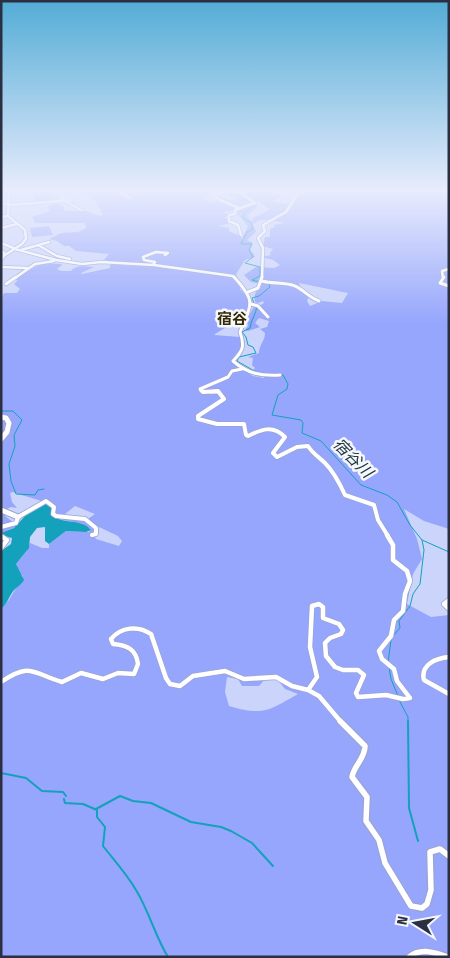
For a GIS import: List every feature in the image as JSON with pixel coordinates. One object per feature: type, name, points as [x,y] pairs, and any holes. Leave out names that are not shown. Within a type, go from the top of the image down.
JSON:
[{"type":"main road","points":[[1,260],[4,253]]},
{"type":"main road","points":[[1,417],[6,418],[10,424],[7,432],[1,439]]},
{"type":"main road","points":[[1,510],[18,517]]},
{"type":"street","points":[[17,250],[26,239],[25,234]]},
{"type":"street","points":[[248,292],[258,288],[262,281],[263,248],[258,238],[262,234]]},
{"type":"street","points":[[4,253],[49,242]]},
{"type":"street","points":[[1,243],[17,250],[56,260],[84,264],[102,262],[128,265],[155,264],[204,273],[230,275],[243,285],[248,292],[250,304],[250,309],[240,332],[244,343],[243,351],[233,361],[242,369],[262,377],[280,375]]},
{"type":"street","points":[[38,245],[57,256],[70,259]]},
{"type":"street","points":[[155,264],[142,258],[158,252],[168,253],[165,255]]},
{"type":"street","points":[[1,260],[3,263],[1,266],[27,268]]},
{"type":"street","points":[[6,284],[38,262],[56,260]]},
{"type":"street","points":[[449,268],[442,270],[444,277],[440,283],[449,286]]},
{"type":"street","points":[[262,281],[271,284],[295,286],[309,298],[319,301]]},
{"type":"street","points":[[250,304],[259,306],[260,310],[268,318]]},
{"type":"street","points":[[242,369],[232,371],[228,377],[200,388],[203,392],[218,390],[224,399],[198,416],[198,419],[219,424],[244,424],[246,435],[248,436],[264,428],[278,430],[285,437],[273,453],[277,457],[282,457],[294,448],[308,446],[313,454],[325,463],[336,476],[345,495],[374,505],[378,520],[394,545],[393,560],[408,574],[409,586],[405,594],[403,611],[394,620],[391,636],[379,650],[382,659],[394,669],[397,681],[410,698],[401,699],[381,695],[366,698],[358,697],[356,693],[364,675],[358,670],[341,670],[331,664],[324,650],[325,643],[328,639],[342,634],[343,630],[339,624],[324,618],[323,607],[319,604],[312,606],[310,647],[317,677],[308,690]]},
{"type":"street","points":[[1,527],[16,523],[18,517],[48,502],[54,507],[54,514],[56,516],[86,520],[96,528],[96,534],[92,535]]},
{"type":"street","points":[[1,536],[7,540],[1,548]]},
{"type":"street","points":[[449,600],[444,604],[449,609]]},
{"type":"street","points":[[1,682],[14,672],[28,669],[35,670],[48,678],[62,682],[81,673],[103,679],[118,673],[134,674],[139,665],[136,654],[128,646],[113,644],[111,638],[117,633],[139,628],[151,634],[162,662],[164,678],[172,686],[180,686],[196,675],[227,672],[244,679],[276,678],[292,686],[308,690],[322,698],[350,732],[365,746],[364,756],[352,771],[352,777],[367,797],[366,821],[379,840],[384,863],[412,906],[422,908],[428,904],[430,892],[430,852],[436,849],[447,853]]},
{"type":"street","points":[[449,657],[433,661],[422,673],[424,680],[449,694]]},
{"type":"street","points":[[409,957],[412,953],[419,951],[448,957]]},
{"type":"shaded area","points":[[31,234],[53,235],[32,237]]},
{"type":"shaded area","points":[[60,234],[235,234],[242,239],[244,234],[254,234],[247,240],[253,243],[250,249],[255,257],[245,260],[236,274],[241,286],[240,289],[247,298],[248,311],[236,322],[214,335],[240,337],[241,348],[233,358],[233,362],[253,376],[264,378],[264,375],[252,371],[255,368],[252,365],[253,358],[248,357],[259,353],[265,333],[260,329],[267,327],[269,321],[259,318],[255,323],[260,327],[248,331],[245,330],[248,326],[247,320],[254,306],[264,303],[263,301],[255,302],[256,293],[262,284],[251,282],[244,275],[256,267],[274,268],[280,265],[273,260],[262,257],[271,255],[270,253],[273,249],[263,246],[265,237],[270,237],[270,234],[449,234],[449,529],[424,521],[404,509],[417,539],[422,559],[413,574],[407,604],[431,617],[449,615],[449,957],[1,957],[1,609],[9,600],[23,576],[19,573],[16,564],[26,552],[30,543],[42,548],[49,548],[49,544],[66,531],[89,532],[91,529],[82,524],[55,518],[54,507],[45,502],[13,492],[10,493],[12,502],[17,508],[11,507],[7,509],[5,516],[18,526],[1,533],[1,299],[4,293],[17,293],[20,289],[14,284],[17,281],[16,278],[42,263],[61,264],[57,269],[61,271],[71,271],[79,267],[94,267],[82,274],[110,268],[110,265],[113,264],[132,266],[129,263],[126,265],[121,261],[118,263],[104,260],[109,254],[76,251],[69,246],[64,246],[57,241],[49,239]],"holes":[[[299,283],[348,293],[342,303],[322,301],[310,306],[307,301],[309,296],[302,290]],[[75,506],[95,514],[85,521],[60,518]],[[99,527],[118,536],[122,541],[119,546],[96,539],[93,534]],[[227,677],[238,679],[242,686],[259,686],[265,679],[278,680],[285,689],[298,694],[272,708],[250,711],[229,706],[225,692]]]},
{"type":"shaded area","points":[[46,504],[52,509],[51,514],[55,517],[82,524],[91,530],[86,532],[66,531],[49,544],[45,541],[45,527],[37,528],[30,537],[29,548],[16,564],[24,580],[14,590],[1,609],[1,551],[11,544],[12,538],[1,535],[1,533],[14,528],[25,516]]},
{"type":"waterway","name":"宿谷川","points":[[246,234],[241,244],[252,244],[249,250],[253,257],[245,263],[260,267],[260,276],[252,280],[269,284],[270,287],[259,296],[252,298],[254,303]]},
{"type":"waterway","name":"宿谷川","points":[[256,372],[237,361],[239,357],[256,353],[253,347],[248,345],[246,337],[242,332],[250,328],[257,306]]},
{"type":"waterway","name":"宿谷川","points":[[272,374],[283,375],[288,384],[287,389],[278,395],[272,415],[301,420],[303,423],[302,433],[321,441],[361,485],[387,495],[397,502],[410,525],[422,540]]},
{"type":"waterway","points":[[1,411],[13,411],[22,420],[14,435],[15,446],[9,464],[11,481],[16,494],[35,495],[38,490],[44,489]]},
{"type":"waterway","name":"宿谷川","points":[[393,636],[400,628],[399,621],[410,606],[413,594],[420,584],[424,550],[422,540]]},
{"type":"waterway","points":[[422,540],[449,552]]},
{"type":"waterway","name":"宿谷川","points":[[388,663],[391,640]]},
{"type":"waterway","name":"宿谷川","points":[[389,667],[391,679],[398,696]]},
{"type":"waterway","name":"宿谷川","points":[[399,700],[408,717],[408,721]]},
{"type":"waterway","name":"宿谷川","points":[[408,721],[409,808],[418,841]]},
{"type":"waterway","points":[[1,773],[26,778],[42,791],[63,792],[66,796]]},
{"type":"waterway","points":[[96,809],[120,796],[133,801],[151,803],[191,822],[221,827],[231,831],[252,843],[273,866]]},
{"type":"waterway","points":[[64,799],[65,803],[83,804],[97,810],[97,817],[105,827],[103,846],[136,890],[168,957]]},
{"type":"district","name":"宿谷","points":[[232,319]]}]
